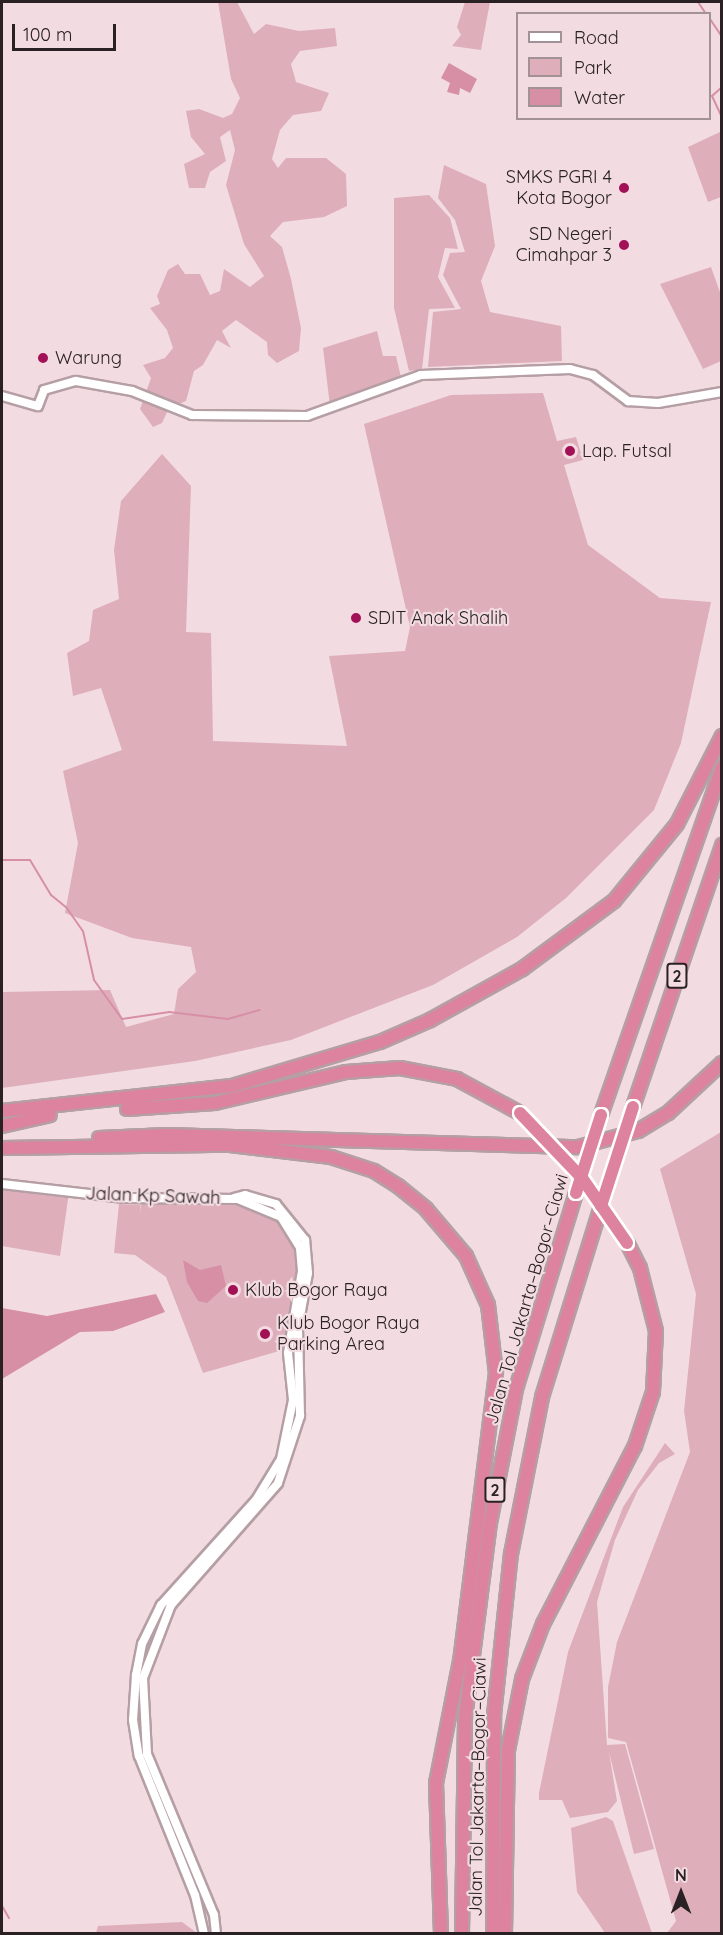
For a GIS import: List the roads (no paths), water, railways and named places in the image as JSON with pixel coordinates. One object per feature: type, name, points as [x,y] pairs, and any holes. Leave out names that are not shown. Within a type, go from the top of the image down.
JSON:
[{"type":"highway","points":[[2,1111],[232,1086],[380,1042],[430,1020],[522,969],[614,901],[677,824],[722,736]]},
{"type":"highway","name":"Jalan Tol Jakarta–Bogor–Ciawi","points":[[462,1934],[465,1718],[490,1523],[516,1389],[601,1115],[722,767]]},
{"type":"highway","name":"Jalan Tol Jakarta–Bogor–Ciawi","points":[[493,1934],[494,1715],[508,1577],[542,1397],[633,1107],[722,845]]},
{"type":"highway","points":[[2,1141],[167,1135],[578,1146],[638,1131],[668,1113],[722,1063]]},
{"type":"highway","points":[[2,1126],[80,1111],[215,1103],[346,1072],[400,1068],[457,1079],[520,1113],[582,1178],[627,1243],[640,1268],[656,1331],[653,1392],[635,1446],[543,1624],[522,1679],[508,1750],[505,1934]]},
{"type":"highway","points":[[2,1148],[230,1145],[331,1157],[374,1171],[398,1186],[426,1209],[466,1256],[488,1305],[496,1372],[460,1661],[436,1783],[441,1934]]},
{"type":"street","points":[[2,396],[38,406],[44,390],[76,381],[132,392],[192,415],[307,416],[339,409],[421,375],[570,369],[593,375],[628,401],[658,403],[722,392]]},
{"type":"street","name":"Jalan Kp Sawah","points":[[2,1184],[124,1198],[234,1198],[245,1195],[276,1204],[305,1240],[308,1273],[297,1327],[300,1416],[278,1483],[171,1605],[143,1677],[147,1754],[214,1915],[216,1934]]},
{"type":"street","points":[[204,1934],[195,1895],[139,1756],[133,1703],[142,1644],[161,1605],[266,1488],[286,1438],[293,1400],[288,1353],[302,1271],[300,1248],[281,1217],[234,1198]]},
{"type":"water","points":[[449,63],[477,79],[470,93],[460,88],[459,95],[447,92],[450,83],[441,78]]},
{"type":"water","points":[[183,1260],[200,1270],[221,1265],[226,1286],[207,1303],[198,1301],[187,1282]]},
{"type":"water","points":[[156,1294],[165,1312],[113,1331],[80,1332],[2,1379],[2,1308],[47,1316]]},
{"type":"waterway","points":[[698,2],[705,12]]},
{"type":"waterway","points":[[711,20],[722,37]]},
{"type":"waterway","points":[[722,87],[712,96],[722,117]]},
{"type":"waterway","points":[[2,860],[30,860],[51,895],[66,907],[83,931],[94,980],[122,1019],[169,1012],[228,1019],[260,1010]]},
{"type":"waterway","points":[[2,1786],[2,1811]]},
{"type":"waterway","points":[[2,1906],[9,1918]]},
{"type":"place","name":"SMKS PGRI 4 Kota Bogor","points":[[624,188]]},
{"type":"place","name":"SD Negeri Cimahpar 3","points":[[624,245]]},
{"type":"place","name":"Warung","points":[[43,358]]},
{"type":"place","name":"Lap. Futsal","points":[[570,451]]},
{"type":"place","name":"SDIT Anak Shalih","points":[[356,618]]},
{"type":"place","name":"Klub Bogor Raya","points":[[233,1290]]},
{"type":"place","name":"Klub Bogor Raya Parking Area","points":[[265,1334]]}]
